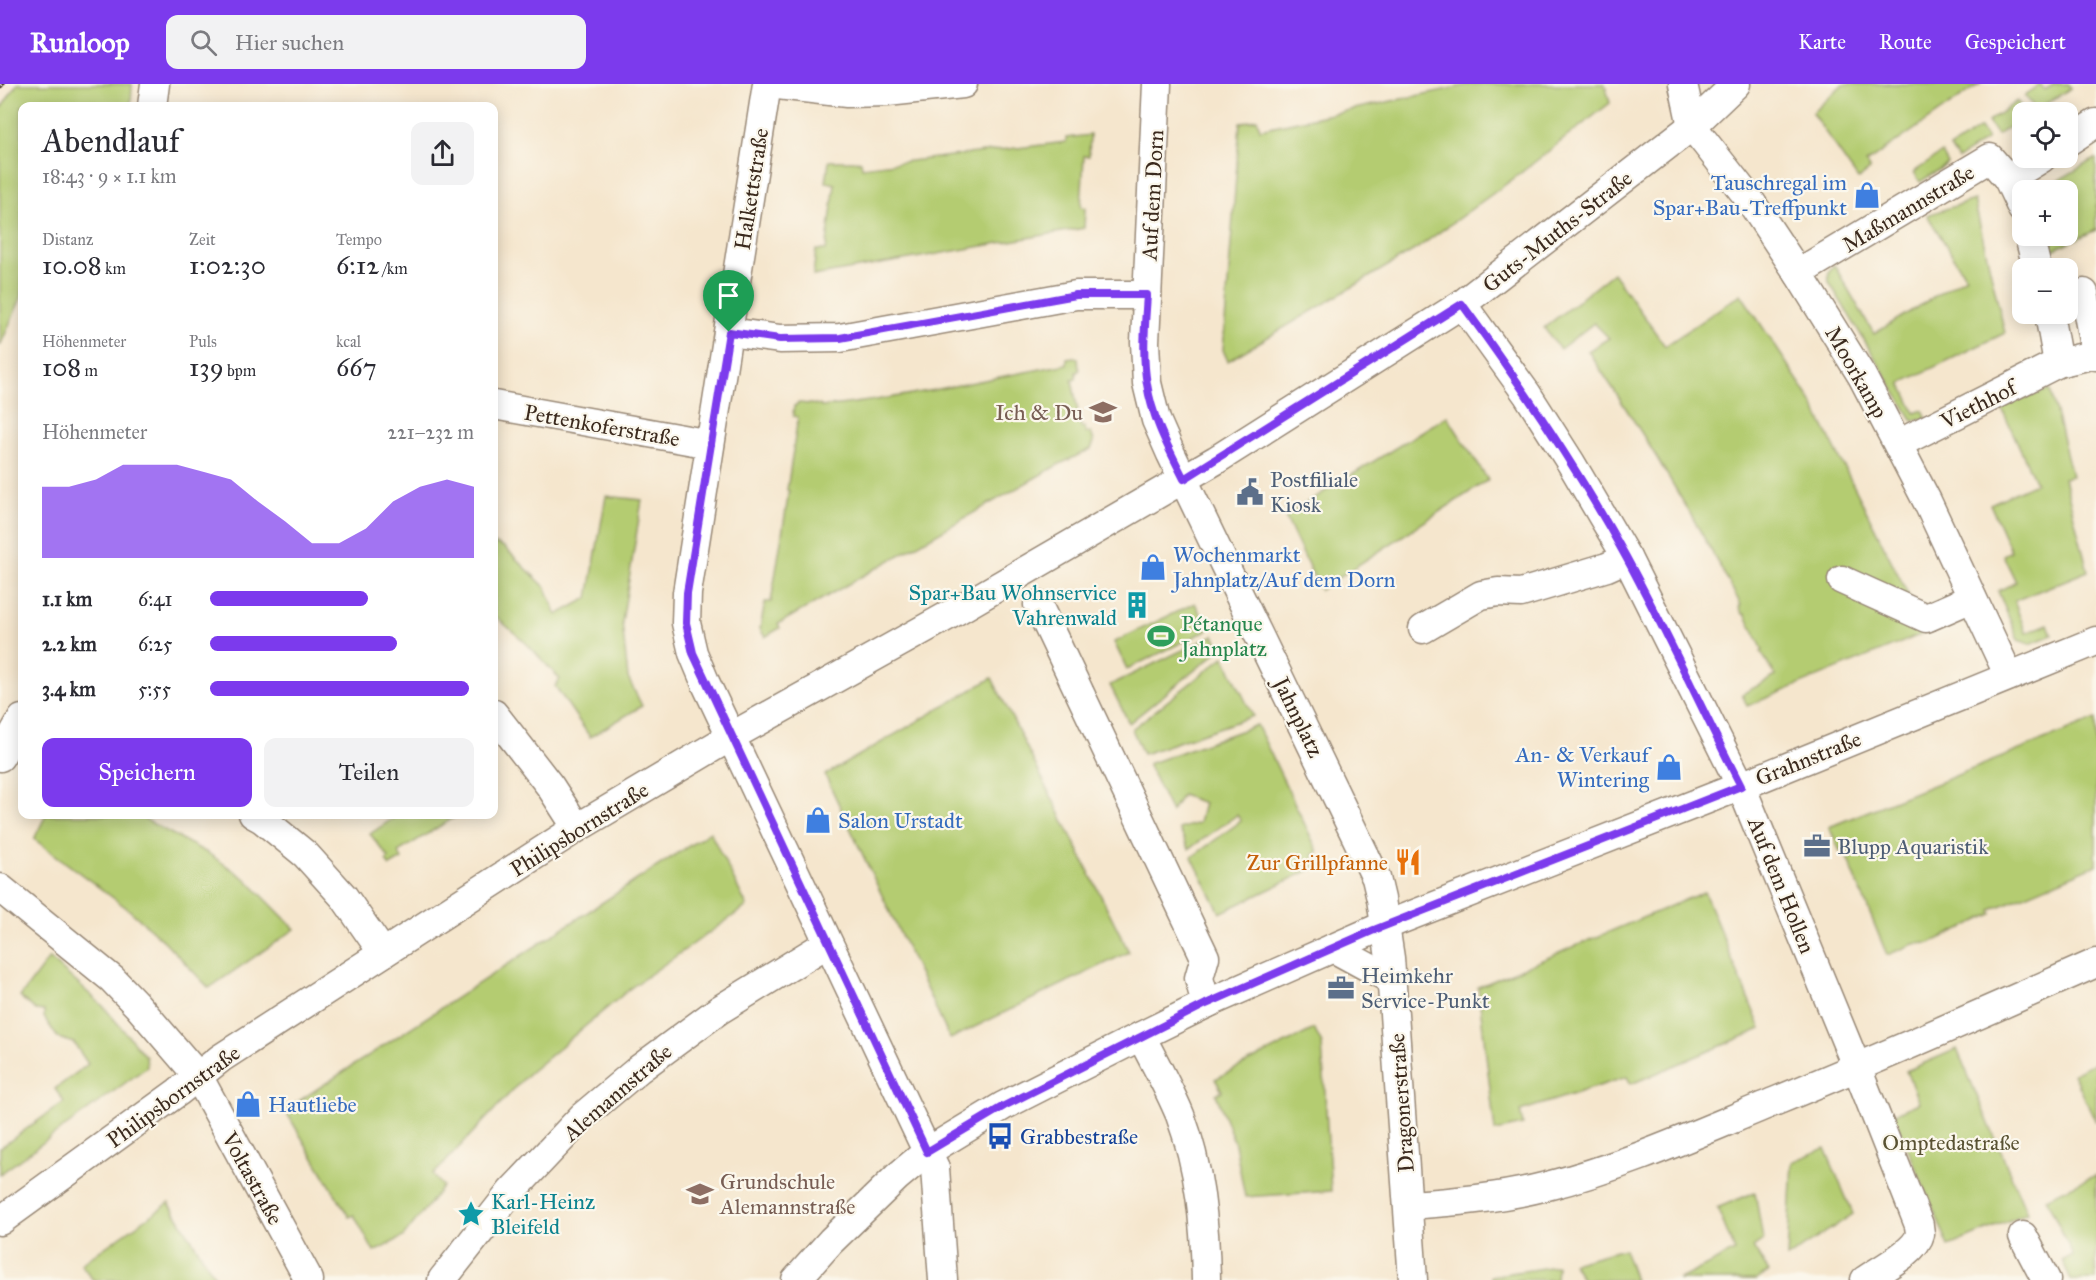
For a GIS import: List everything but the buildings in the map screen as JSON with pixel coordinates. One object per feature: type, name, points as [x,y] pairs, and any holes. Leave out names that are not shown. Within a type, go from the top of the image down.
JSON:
[{"type":"street","points":[[153,102],[155,84]]},
{"type":"street","points":[[768,84],[847,93],[887,92],[963,84]]},
{"type":"street","name":"Halkettstraße","points":[[768,84],[687,593],[686,623],[693,653],[935,1168],[943,1280]]},
{"type":"street","name":"Auf dem Dorn","points":[[1157,84],[1145,342],[1147,383],[1156,420],[1184,479]]},
{"type":"street","name":"Moorkamp","points":[[1683,84],[1692,126],[1747,196],[1862,376],[1898,444],[2009,676]]},
{"type":"street","name":"Guts-Muths-Straße","points":[[1184,479],[1462,304],[1692,126],[1736,84]]},
{"type":"street","points":[[2078,135],[2096,123]]},
{"type":"street","name":"Maßmannstraße","points":[[1798,273],[1900,222],[1990,158],[2008,179],[2026,168]]},
{"type":"street","points":[[2008,179],[2012,187]]},
{"type":"street","name":"Viethhof","points":[[1898,444],[2058,363],[2096,355],[2082,294]]},
{"type":"street","points":[[729,332],[780,339],[840,338],[1076,295],[1147,295]]},
{"type":"street","name":"Auf dem Hollen","points":[[1462,304],[1527,394],[1627,558],[1741,786],[1916,1215],[1920,1235],[1906,1252],[1865,1280]]},
{"type":"street","points":[[2051,324],[2058,363]]},
{"type":"street","name":"Pettenkoferstraße","points":[[498,406],[710,444]]},
{"type":"street","name":"Philipsbornstraße","points":[[0,1221],[221,1058],[577,828],[732,736],[951,614],[1184,479]]},
{"type":"street","name":"Jahnplatz","points":[[1184,479],[1376,878],[1385,925]]},
{"type":"street","points":[[1423,629],[1481,596],[1498,592],[1521,593],[1607,567],[1627,558]]},
{"type":"street","points":[[1842,580],[1926,618],[1972,598]]},
{"type":"street","points":[[1038,605],[1205,957],[1199,978],[1206,1004]]},
{"type":"street","name":"Grahnstraße","points":[[1385,925],[1741,786],[2096,642]]},
{"type":"street","points":[[498,719],[550,786],[577,828]]},
{"type":"street","points":[[0,758],[18,726]]},
{"type":"street","points":[[262,819],[306,855],[344,897],[383,953]]},
{"type":"street","name":"Voltastraße","points":[[0,888],[112,979],[198,1076],[309,1280]]},
{"type":"street","points":[[796,1280],[831,1241],[897,1177],[927,1152],[1004,1106],[1141,1036],[1206,1004],[1385,925]]},
{"type":"street","name":"Dragonerstraße","points":[[1385,925],[1392,980],[1413,1280]]},
{"type":"street","name":"Alemannstraße","points":[[442,1280],[511,1192],[583,1116],[639,1069],[719,1010],[828,943]]},
{"type":"street","points":[[1333,948],[1392,980]]},
{"type":"street","points":[[1408,1205],[1468,1201],[1546,1187],[1607,1169],[1857,1068],[2096,963]]},
{"type":"street","points":[[1141,1036],[1180,1115],[1194,1163],[1203,1209],[1206,1280]]},
{"type":"street","points":[[2023,1236],[2046,1280]]},
{"type":"green space","points":[[17,84],[132,84],[131,102],[18,102],[18,305],[0,346],[0,110]]},
{"type":"green space","points":[[1472,84],[1605,84],[1610,103],[1513,179],[1416,249],[1228,361],[1223,350],[1240,123],[1257,119],[1260,129]]},
{"type":"green space","points":[[1843,84],[1980,84],[1866,163],[1870,170],[1858,179],[1812,113]]},
{"type":"green space","points":[[2055,84],[2068,84],[2071,88],[2049,102],[2030,102],[2025,95],[2040,85],[2044,90]]},
{"type":"green space","points":[[2012,105],[2012,125],[1997,135],[1988,122]]},
{"type":"green space","points":[[1980,128],[1987,139],[1958,159],[1950,148]]},
{"type":"green space","points":[[1090,135],[1089,156],[1084,156],[1081,207],[1085,208],[1084,228],[813,276],[816,250],[826,250],[835,184],[826,182],[829,161],[861,161],[862,167],[1066,142],[1066,138]]},
{"type":"green space","points":[[1942,153],[1948,164],[1920,182],[1914,172]]},
{"type":"green space","points":[[2096,158],[2096,230],[2078,238],[2078,180],[2059,180]]},
{"type":"green space","points":[[1974,200],[2005,333],[1901,383],[1915,413],[1923,410],[1927,419],[1913,421],[1829,282],[1829,273],[1834,265],[1874,334],[1966,277],[1927,215]]},
{"type":"green space","points":[[2038,246],[2062,246],[2040,256]]},
{"type":"green space","points":[[1613,273],[1665,346],[1741,294],[1810,399],[1917,612],[1948,599],[1959,619],[1747,706],[1742,694],[1776,676],[1761,652],[1763,650],[1745,614],[1739,607],[1741,605],[1687,508],[1649,444],[1588,351],[1609,338],[1594,323],[1560,349],[1544,328]]},
{"type":"green space","points":[[1067,358],[1078,358],[1079,371],[1076,372],[1076,379],[1072,380],[1081,428],[1085,427],[1086,433],[1091,432],[1094,442],[1091,449],[1056,466],[778,624],[780,628],[765,637],[760,629],[765,602],[771,602],[789,491],[787,490],[798,417],[793,416],[794,406],[799,403],[821,407],[913,394],[1067,364]]},
{"type":"green space","points":[[2050,389],[2072,476],[2064,478],[2088,571],[2014,601],[2026,633],[2048,624],[2052,635],[2030,644],[2018,640],[1998,591],[2016,582],[2003,555],[2011,551],[1990,504],[2036,483],[2001,407]]},
{"type":"green space","points":[[1447,416],[1488,480],[1320,590],[1285,516]]},
{"type":"green space","points":[[606,496],[642,500],[622,622],[628,678],[642,706],[590,737],[555,686],[560,679],[527,644],[498,619],[498,545],[504,547],[546,588],[557,615],[588,598]]},
{"type":"green space","name":"Pétanque Jahnplatz","points":[[1195,603],[1208,630],[1127,669],[1114,642]]},
{"type":"green space","points":[[1214,635],[1221,649],[1129,723],[1110,685]]},
{"type":"green space","points":[[1224,657],[1253,716],[1143,754],[1132,729]]},
{"type":"green space","points":[[992,678],[1129,952],[950,1039],[825,775]]},
{"type":"green space","points":[[2096,719],[2096,865],[1991,910],[1992,914],[1930,943],[1914,944],[1887,955],[1844,850],[1840,851],[1829,827]]},
{"type":"green space","points":[[1257,725],[1318,852],[1313,855],[1318,866],[1220,913],[1192,857],[1241,821],[1237,815],[1189,849],[1179,829],[1199,823],[1204,803],[1182,795],[1171,812],[1148,764]]},
{"type":"green space","points":[[44,819],[144,819],[209,854],[246,879],[295,929],[209,988],[165,942],[128,909],[34,839]]},
{"type":"green space","points":[[392,819],[452,819],[398,852],[402,859],[390,866],[386,861],[389,858],[370,834]]},
{"type":"green space","points":[[710,832],[747,906],[632,987],[528,1074],[433,1175],[443,1186],[403,1237],[374,1252],[354,1215],[349,1217],[285,1110]]},
{"type":"green space","points":[[1704,892],[1761,1029],[1631,1084],[1627,1077],[1520,1111],[1523,1125],[1495,1131],[1478,987]]},
{"type":"green space","points":[[49,958],[103,1006],[146,1057],[147,1067],[0,1174],[0,1148],[64,1102],[55,1089],[88,1064],[74,1043],[58,1038],[44,1017],[44,1011],[36,1010],[20,997]]},
{"type":"green space","points":[[1314,1029],[1322,1044],[1331,1191],[1245,1197],[1235,1144],[1216,1094],[1222,1091],[1215,1079]]},
{"type":"green space","name":"Omptedastraße","points":[[1957,1049],[2027,1213],[1949,1246],[1893,1114],[1919,1103],[1906,1071]]},
{"type":"green space","points":[[2096,1062],[2096,1122],[2073,1073]]},
{"type":"green space","points":[[1825,1148],[1853,1214],[1787,1258],[1792,1162]]},
{"type":"green space","points":[[2096,1175],[2096,1280],[2071,1280],[2062,1261],[2073,1255],[2046,1198]]},
{"type":"green space","points":[[1755,1192],[1763,1240],[1753,1247],[1769,1272],[1756,1280],[1678,1280],[1735,1251],[1717,1208]]},
{"type":"green space","points":[[169,1203],[217,1280],[93,1280],[81,1264]]},
{"type":"green space","points":[[1624,1249],[1635,1280],[1583,1280],[1572,1263]]},
{"type":"green space","points":[[1557,1266],[1556,1280],[1491,1280],[1491,1276]]},
{"type":"place","name":"Tauschregal im Spar+Bau-Treffpunkt","points":[[1867,195]]},
{"type":"place","name":"Ich & Du","points":[[1103,412]]},
{"type":"place","name":"Postfiliale Kiosk","points":[[1250,492]]},
{"type":"place","name":"Wochenmarkt Jahnplatz/Auf dem Dorn","points":[[1153,567]]},
{"type":"place","name":"Spar+Bau Wohnservice Vahrenwald","points":[[1137,605]]},
{"type":"place","name":"Pétanque Jahnplatz","points":[[1161,636]]},
{"type":"place","name":"An- & Verkauf Wintering","points":[[1669,767]]},
{"type":"place","name":"Salon Urstadt","points":[[818,820]]},
{"type":"place","name":"Blupp Aquaristik","points":[[1817,846]]},
{"type":"place","name":"Zur Grillpfanne","points":[[1408,862]]},
{"type":"place","name":"Heimkehr Service-Punkt","points":[[1341,988]]},
{"type":"place","name":"Hautliebe","points":[[248,1104]]},
{"type":"place","name":"Grabbestraße","points":[[1000,1136]]},
{"type":"place","name":"Grundschule Alemannstraße","points":[[700,1194]]},
{"type":"place","name":"Karl-Heinz Bleifeld","points":[[471,1214]]},
{"type":"route","points":[[1076,295],[1147,295],[1145,342],[1147,383],[1156,420],[1184,479],[1462,304],[1527,394],[1627,558],[1741,786],[1374,930],[1206,1004],[1004,1106],[927,1152],[693,653],[686,623],[687,593],[729,332],[780,339],[840,338],[1076,295]]}]
